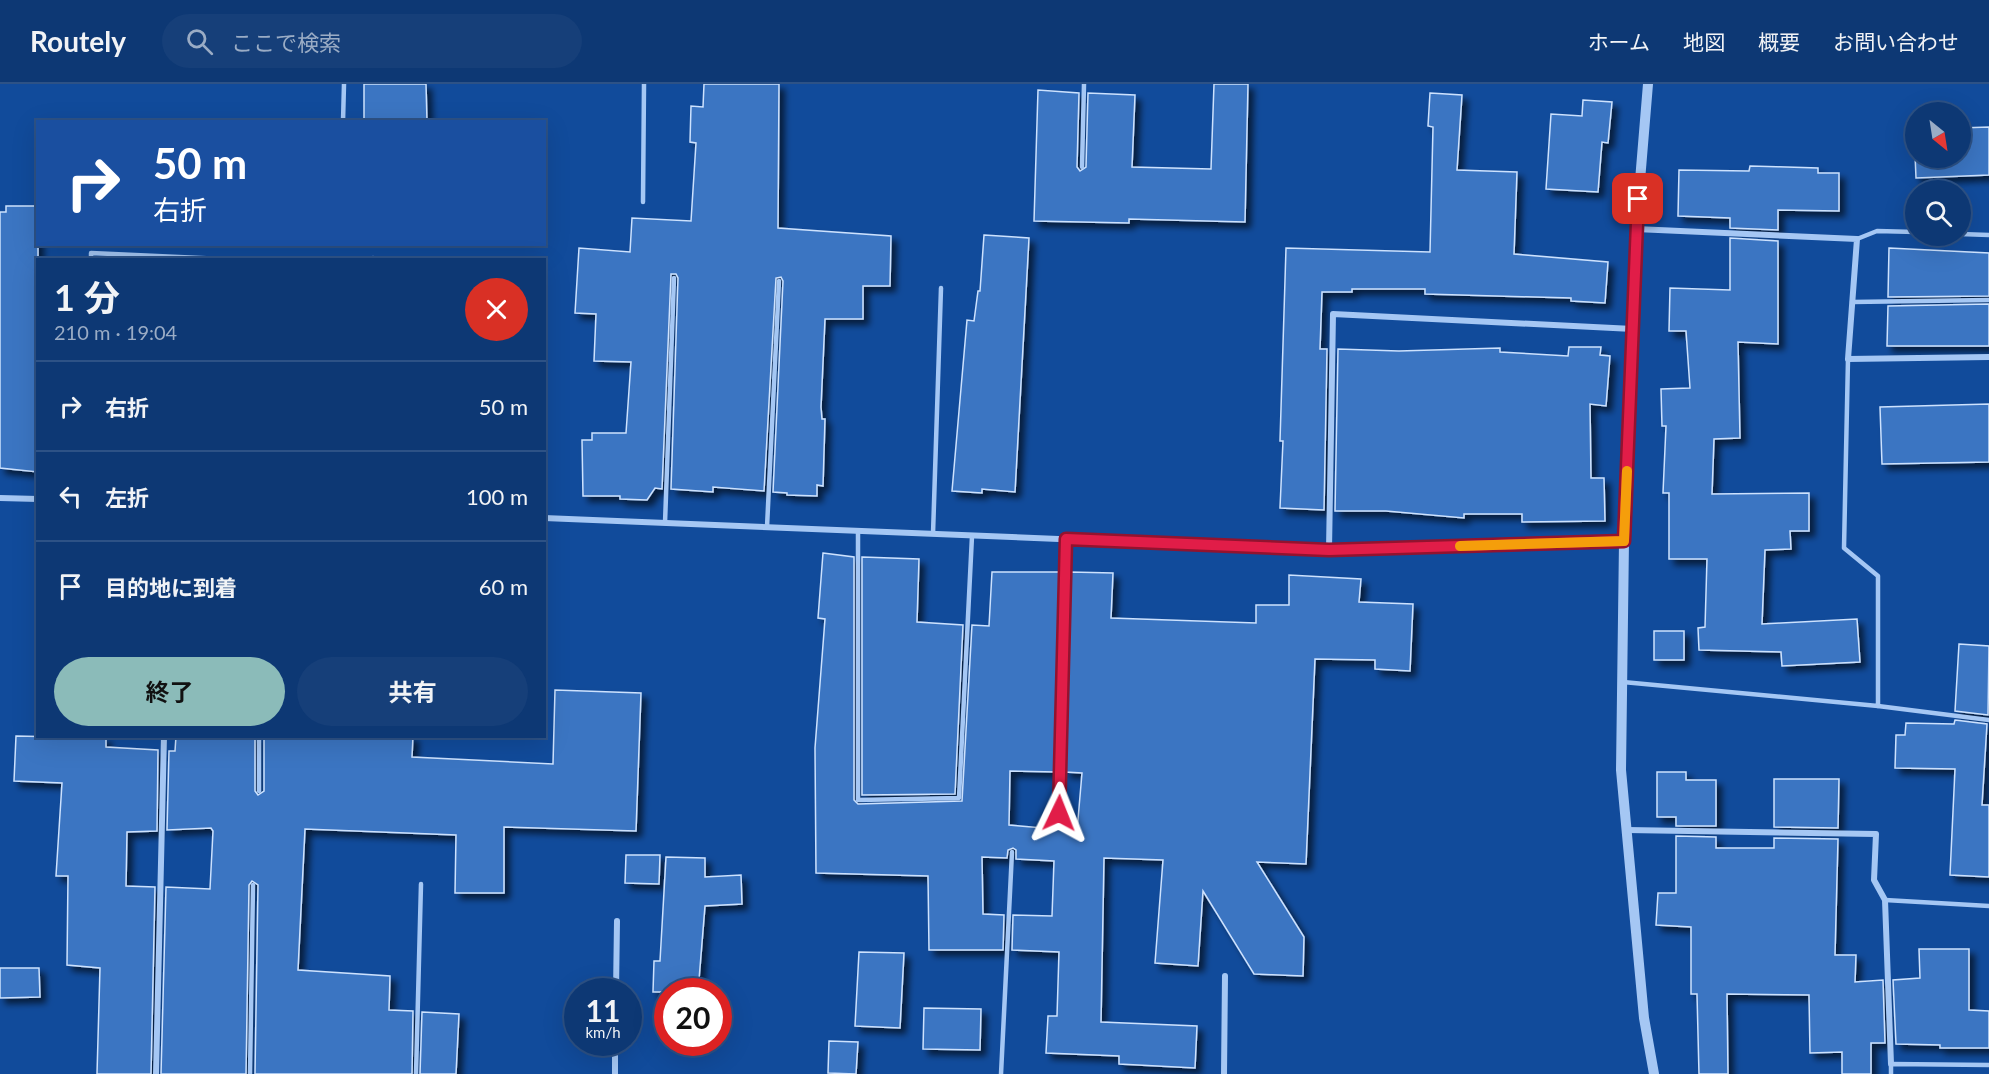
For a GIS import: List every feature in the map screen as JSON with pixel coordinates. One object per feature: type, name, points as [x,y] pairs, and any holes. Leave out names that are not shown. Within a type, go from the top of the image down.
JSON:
[{"type":"street","points":[[1648,84],[1636,229],[1624,541],[1621,770],[1644,1018],[1654,1074]]},
{"type":"street","points":[[1636,229],[1857,239],[1848,359],[1989,357]]},
{"type":"street","points":[[1329,550],[1333,314],[1633,329]]},
{"type":"street","points":[[0,498],[36,499]]},
{"type":"street","points":[[546,518],[1329,550],[1624,541]]},
{"type":"street","points":[[156,1074],[164,738]]},
{"type":"street","points":[[1627,830],[1876,834],[1874,880],[1885,900],[1891,1064]]},
{"type":"street","points":[[616,978],[617,921]]},
{"type":"street","points":[[1224,1074],[1225,976]]},
{"type":"street","points":[[615,1056],[615,1074]]},
{"type":"lane","points":[[343,120],[344,84]]},
{"type":"lane","points":[[643,202],[644,84]]},
{"type":"lane","points":[[1082,167],[1084,84]]},
{"type":"lane","points":[[1857,239],[1878,231],[1905,232]]},
{"type":"lane","points":[[1971,235],[1989,236]]},
{"type":"lane","points":[[91,258],[91,253],[200,258]]},
{"type":"lane","points":[[665,523],[674,278]]},
{"type":"lane","points":[[767,527],[779,281]]},
{"type":"lane","points":[[933,534],[941,288]]},
{"type":"lane","points":[[1852,302],[1989,300]]},
{"type":"lane","points":[[1848,359],[1844,548],[1878,576],[1878,706]]},
{"type":"lane","points":[[858,531],[858,800],[959,798],[972,536]]},
{"type":"lane","points":[[1059,813],[1066,539]]},
{"type":"lane","points":[[1622,682],[1878,706],[1989,720]]},
{"type":"lane","points":[[259,791],[260,738]]},
{"type":"lane","points":[[1001,1074],[1012,852]]},
{"type":"lane","points":[[416,1074],[421,884]]},
{"type":"lane","points":[[250,1074],[253,885]]},
{"type":"lane","points":[[1885,900],[1989,906]]},
{"type":"lane","points":[[1892,1074],[1891,1064],[1989,1065]]},
{"type":"building","points":[[364,84],[426,84],[427,120],[364,120]]},
{"type":"building","points":[[704,84],[779,84],[778,228],[891,236],[890,286],[863,286],[863,319],[825,319],[821,407],[822,419],[825,419],[823,486],[817,485],[817,496],[787,495],[787,493],[773,492],[783,281],[781,277],[776,278],[764,491],[713,487],[713,492],[671,489],[678,278],[676,274],[671,274],[662,489],[655,488],[647,500],[620,499],[620,496],[583,496],[582,440],[592,440],[592,433],[626,433],[631,362],[594,361],[596,314],[575,313],[579,248],[630,252],[632,218],[691,221],[696,143],[690,142],[691,106],[703,107]]},
{"type":"building","points":[[1214,84],[1248,84],[1245,222],[1129,219],[1129,223],[1034,221],[1038,90],[1079,93],[1077,167],[1080,171],[1086,167],[1088,93],[1135,95],[1132,167],[1211,169]]},
{"type":"building","points":[[1430,93],[1462,95],[1457,170],[1517,172],[1514,254],[1608,262],[1605,303],[1571,301],[1571,298],[1425,294],[1425,289],[1352,289],[1352,292],[1322,292],[1320,349],[1327,349],[1324,510],[1280,508],[1286,248],[1430,252],[1433,127],[1428,126]]},
{"type":"building","points":[[1583,100],[1612,102],[1608,143],[1602,142],[1598,192],[1546,189],[1551,114],[1582,116]]},
{"type":"building","points":[[1989,127],[1989,175],[1916,178],[1916,168],[1971,168],[1971,128]]},
{"type":"building","points":[[1750,166],[1818,168],[1818,173],[1839,173],[1839,211],[1778,210],[1778,230],[1730,228],[1730,218],[1678,216],[1679,170],[1749,171]]},
{"type":"building","points":[[6,206],[36,206],[38,258],[36,258],[36,472],[0,468],[0,212],[6,212]]},
{"type":"building","points":[[984,235],[1029,238],[1015,492],[982,489],[982,493],[952,491],[967,320],[974,321],[978,291],[980,291]]},
{"type":"building","points":[[1730,238],[1778,241],[1778,344],[1738,342],[1740,438],[1714,439],[1712,494],[1809,493],[1809,531],[1790,531],[1791,549],[1765,550],[1762,624],[1857,619],[1860,662],[1782,666],[1781,652],[1699,650],[1698,628],[1705,627],[1707,559],[1669,559],[1669,493],[1663,493],[1666,426],[1662,426],[1661,389],[1690,388],[1686,331],[1669,331],[1670,288],[1730,290]]},
{"type":"building","points":[[1889,248],[1989,253],[1989,296],[1888,297]]},
{"type":"building","points":[[1989,304],[1989,346],[1887,346],[1888,306]]},
{"type":"building","points":[[1569,347],[1601,347],[1600,355],[1610,356],[1606,406],[1590,404],[1591,478],[1604,478],[1605,521],[1522,522],[1522,514],[1464,514],[1464,518],[1386,511],[1335,511],[1338,349],[1399,351],[1500,348],[1500,352],[1568,356]]},
{"type":"building","points":[[1989,404],[1989,462],[1882,464],[1880,407]]},
{"type":"building","points":[[823,553],[854,557],[854,800],[858,804],[962,801],[972,625],[989,626],[992,572],[1061,572],[1056,772],[1010,771],[1009,825],[1077,831],[1082,773],[1065,772],[1070,572],[1113,573],[1111,618],[1256,623],[1256,605],[1289,605],[1289,575],[1361,579],[1359,602],[1413,604],[1410,671],[1375,669],[1375,660],[1315,659],[1306,864],[1257,862],[1304,937],[1303,976],[1254,974],[1203,891],[1198,966],[1155,963],[1163,860],[1104,858],[1101,1022],[1197,1026],[1195,1068],[1119,1064],[1119,1056],[1046,1053],[1048,1016],[1057,1016],[1059,952],[1012,950],[1013,915],[1052,916],[1054,861],[1016,859],[1016,850],[1013,848],[1008,850],[1007,858],[982,857],[983,914],[1004,915],[1003,950],[929,950],[928,876],[816,873],[815,748],[825,619],[818,618]]},
{"type":"building","points":[[862,557],[919,559],[917,622],[963,625],[955,794],[862,795]]},
{"type":"building","points":[[1654,631],[1684,631],[1684,660],[1654,660]]},
{"type":"building","points":[[1959,644],[1989,646],[1988,715],[1955,711]]},
{"type":"building","points":[[555,690],[641,693],[636,831],[504,827],[504,893],[455,893],[456,835],[305,829],[298,970],[390,976],[389,1010],[413,1011],[412,1074],[255,1074],[258,885],[252,881],[249,885],[246,1074],[161,1074],[166,887],[210,889],[213,831],[211,828],[167,830],[169,751],[175,751],[176,738],[255,738],[255,791],[258,795],[264,791],[264,738],[413,738],[412,757],[553,764]]},
{"type":"building","points":[[1955,720],[1987,724],[1982,805],[1989,805],[1989,877],[1950,875],[1955,769],[1895,768],[1896,735],[1905,735],[1906,723],[1954,724]]},
{"type":"building","points":[[16,736],[106,738],[106,747],[158,750],[157,831],[127,832],[126,886],[155,887],[151,1074],[97,1074],[100,968],[67,965],[68,876],[56,876],[62,783],[14,781]]},
{"type":"building","points":[[1657,772],[1686,772],[1686,780],[1716,780],[1716,826],[1676,826],[1676,817],[1657,817]]},
{"type":"building","points":[[1774,779],[1839,779],[1838,828],[1774,827]]},
{"type":"building","points":[[1676,836],[1716,837],[1716,848],[1774,848],[1774,838],[1838,839],[1835,955],[1856,955],[1855,982],[1883,980],[1885,1043],[1871,1043],[1871,1074],[1842,1074],[1842,1052],[1810,1053],[1809,995],[1727,994],[1728,1074],[1699,1074],[1697,994],[1691,994],[1691,927],[1656,925],[1658,893],[1676,893]]},
{"type":"building","points":[[626,855],[660,855],[659,884],[625,883]]},
{"type":"building","points":[[666,857],[705,858],[705,877],[741,875],[742,904],[705,906],[699,978],[654,978],[653,992],[654,961],[660,961]]},
{"type":"building","points":[[1919,949],[1969,949],[1969,1010],[1989,1011],[1989,1048],[1940,1048],[1940,1045],[1896,1044],[1893,980],[1920,978]]},
{"type":"building","points":[[859,952],[904,953],[900,1028],[855,1026]]},
{"type":"building","points":[[0,968],[39,968],[40,997],[0,998]]},
{"type":"building","points":[[924,1008],[981,1009],[980,1050],[923,1049]]},
{"type":"building","points":[[422,1012],[459,1014],[456,1074],[420,1074]]},
{"type":"building","points":[[829,1041],[858,1042],[856,1074],[828,1073]]},
{"type":"slow traffic","points":[[1460,546],[1624,541],[1627,471]]},
{"type":"route","points":[[1059,813],[1066,539],[1329,550],[1624,541],[1638,199]]}]
